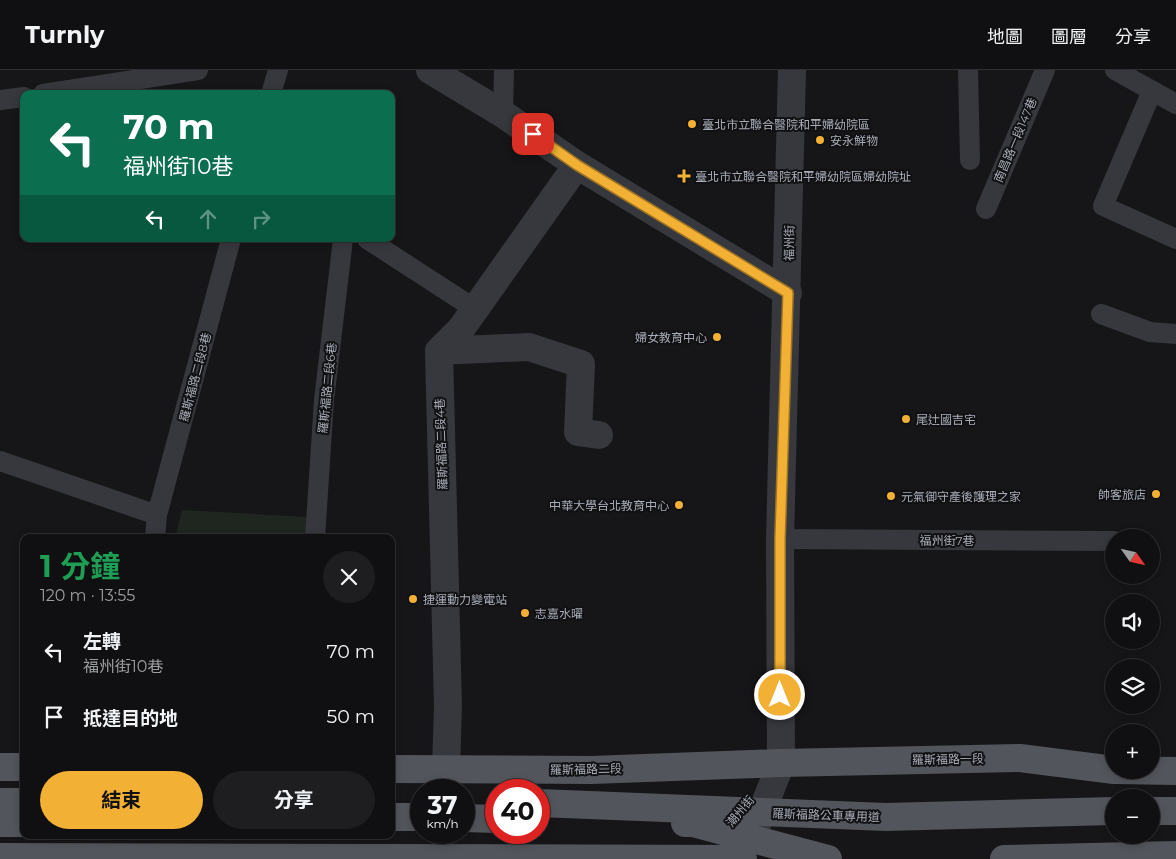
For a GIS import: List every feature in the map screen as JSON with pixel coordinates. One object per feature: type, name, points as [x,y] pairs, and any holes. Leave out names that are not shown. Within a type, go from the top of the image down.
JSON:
[{"type":"main road","name":"羅斯福路一段","points":[[781,763],[1020,758],[1105,769]]},
{"type":"main road","name":"羅斯福路二段","points":[[395,769],[591,770],[781,763]]},
{"type":"main road","points":[[0,767],[20,767]]},
{"type":"main road","name":"羅斯福路一段","points":[[1160,771],[1176,771]]},
{"type":"main road","points":[[0,802],[20,802]]},
{"type":"main road","points":[[395,802],[410,802]]},
{"type":"main road","name":"羅斯福路公車專用道","points":[[550,804],[741,819]]},
{"type":"main road","name":"羅斯福路公車專用道","points":[[550,821],[693,823],[741,819],[1105,811]]},
{"type":"main road","points":[[1160,811],[1176,811]]},
{"type":"main road","points":[[395,817],[410,817]]},
{"type":"main road","points":[[0,823],[20,823]]},
{"type":"main road","points":[[0,857],[699,859],[746,852],[828,859]]},
{"type":"main road","points":[[1004,859],[1170,856]]},
{"type":"street","points":[[430,70],[503,114],[577,165],[788,293]]},
{"type":"street","name":"福州街","points":[[746,852],[741,819],[781,763],[780,539],[788,293],[792,70]]},
{"type":"street","points":[[438,351],[461,329],[577,165]]},
{"type":"street","points":[[438,351],[529,347],[581,364],[578,432],[599,435]]},
{"type":"street","name":"羅斯福路二段4巷","points":[[438,351],[448,706],[446,769]]},
{"type":"street","name":"潮州街","points":[[699,859],[741,819]]},
{"type":"lane","points":[[69,90],[198,70]]},
{"type":"lane","points":[[272,90],[278,70]]},
{"type":"lane","points":[[503,114],[504,70]]},
{"type":"lane","points":[[968,70],[970,160]]},
{"type":"lane","name":"南昌路一段147巷","points":[[986,209],[1045,70]]},
{"type":"lane","points":[[1115,70],[1176,104]]},
{"type":"lane","points":[[1152,91],[1103,206],[1176,239]]},
{"type":"lane","points":[[0,100],[20,98]]},
{"type":"lane","name":"羅斯福路二段8巷","points":[[155,534],[157,515],[230,242]]},
{"type":"lane","name":"羅斯福路二段6巷","points":[[315,534],[324,400],[343,242]]},
{"type":"lane","points":[[372,242],[475,309]]},
{"type":"lane","points":[[1101,314],[1150,332],[1176,334]]},
{"type":"lane","points":[[0,461],[157,515]]},
{"type":"lane","name":"福州街7巷","points":[[780,539],[1105,541]]},
{"type":"shaded area","points":[[182,510],[308,517],[307,534],[176,534]]},
{"type":"place","name":"臺北市立聯合醫院和平婦幼院區","points":[[692,124]]},
{"type":"place","name":"安永鮮物","points":[[820,140]]},
{"type":"place","name":"臺北市立聯合醫院和平婦幼院區婦幼院址","points":[[684,176]]},
{"type":"place","name":"婦女教育中心","points":[[717,337]]},
{"type":"place","name":"尾辻國吉宅","points":[[906,419]]},
{"type":"place","name":"帥客旅店","points":[[1156,494]]},
{"type":"place","name":"元氣御守產後護理之家","points":[[891,496]]},
{"type":"place","name":"中華大學台北教育中心","points":[[679,505]]},
{"type":"place","name":"捷運動力變電站","points":[[413,599]]},
{"type":"place","name":"志嘉水曜","points":[[525,613]]},
{"type":"route","points":[[533,134],[577,165],[788,293],[780,539],[780,695]]}]
